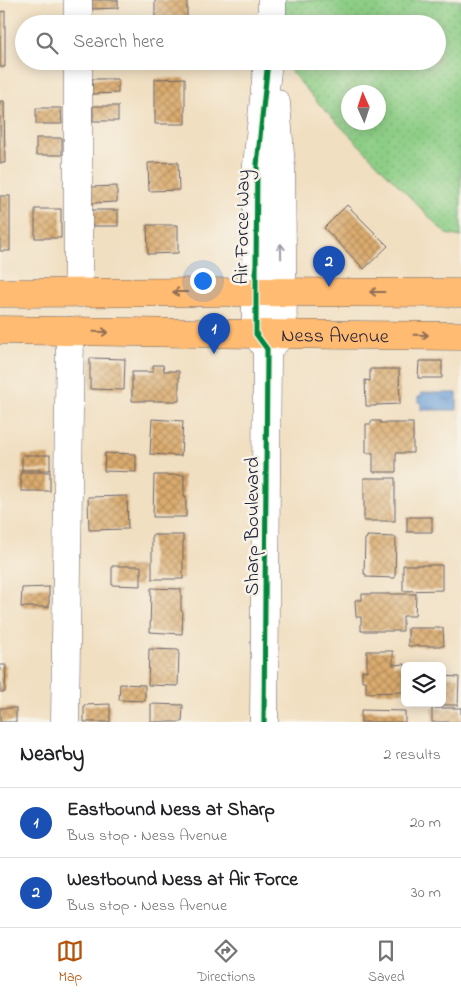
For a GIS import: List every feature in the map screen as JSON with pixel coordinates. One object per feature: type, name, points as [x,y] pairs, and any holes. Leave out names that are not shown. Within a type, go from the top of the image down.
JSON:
[{"type":"main road","points":[[0,293],[461,293]]},
{"type":"main road","name":"Ness Avenue","points":[[0,330],[269,339],[461,336]]},
{"type":"street","points":[[78,0],[78,15]]},
{"type":"street","points":[[272,0],[272,15]]},
{"type":"street","points":[[78,70],[78,274],[80,293]]},
{"type":"street","name":"Air Force Way","points":[[267,70],[257,165],[256,292],[269,339]]},
{"type":"street","name":"Air Force Way","points":[[269,339],[282,292],[281,167],[275,70]]},
{"type":"street","points":[[65,722],[70,331]]},
{"type":"street","name":"Sharp Boulevard","points":[[264,722],[269,339]]},
{"type":"green space","points":[[272,0],[461,0],[461,237],[446,234],[344,130],[386,130],[386,85],[341,85],[341,127],[290,70],[446,70],[446,15],[272,15]]},
{"type":"water","points":[[421,393],[457,393],[457,410],[421,410],[421,402],[418,402],[418,397],[421,397]]},
{"type":"building","points":[[92,0],[118,0],[118,8],[92,9]]},
{"type":"building","points":[[155,0],[187,0],[187,15],[155,15]]},
{"type":"building","points":[[5,11],[5,67],[0,67],[0,12]]},
{"type":"building","points":[[185,78],[185,124],[155,124],[155,79]]},
{"type":"building","points":[[92,79],[118,79],[118,93],[92,94]]},
{"type":"building","points":[[0,101],[4,101],[5,163],[0,163]]},
{"type":"building","points":[[93,106],[118,106],[118,121],[93,121]]},
{"type":"building","points":[[36,108],[61,108],[62,124],[36,124]]},
{"type":"building","points":[[36,138],[62,138],[62,155],[36,155]]},
{"type":"building","points":[[178,162],[179,190],[149,191],[148,163]]},
{"type":"building","points":[[117,186],[117,202],[91,203],[91,187]]},
{"type":"building","points":[[0,196],[10,196],[10,251],[0,251]]},
{"type":"building","points":[[347,205],[388,246],[364,269],[324,228]]},
{"type":"building","points":[[35,209],[61,209],[61,238],[35,238]]},
{"type":"building","points":[[91,210],[118,210],[118,226],[91,226]]},
{"type":"building","points":[[147,225],[178,225],[178,253],[148,254]]},
{"type":"building","points":[[90,358],[125,359],[124,390],[90,389]]},
{"type":"building","points":[[419,361],[442,361],[442,378],[418,378]]},
{"type":"building","points":[[153,365],[163,365],[164,371],[179,371],[179,401],[132,401],[132,372],[153,372]]},
{"type":"building","points":[[370,369],[399,369],[400,404],[366,406],[365,380],[370,381]]},
{"type":"building","points":[[152,419],[183,421],[181,456],[150,454]]},
{"type":"building","points":[[371,421],[380,421],[380,423],[413,423],[413,453],[396,453],[396,472],[373,472],[373,453],[366,453],[366,424],[371,424]]},
{"type":"building","points":[[105,453],[136,454],[136,472],[104,471]]},
{"type":"building","points":[[22,455],[50,455],[50,470],[22,470]]},
{"type":"building","points":[[21,472],[50,472],[50,491],[21,491]]},
{"type":"building","points":[[154,475],[184,475],[186,517],[153,517]]},
{"type":"building","points":[[364,478],[395,478],[395,521],[364,521]]},
{"type":"building","points":[[127,496],[128,529],[89,530],[88,497]]},
{"type":"building","points":[[407,517],[432,517],[432,532],[407,532]]},
{"type":"building","points":[[152,535],[183,535],[183,579],[152,579]]},
{"type":"building","points":[[367,536],[396,537],[395,578],[366,577],[366,574],[364,574],[365,539]]},
{"type":"building","points":[[403,565],[442,565],[442,590],[403,591]]},
{"type":"building","points":[[112,566],[141,566],[141,586],[112,585]]},
{"type":"building","points":[[49,587],[49,607],[21,607],[22,588]]},
{"type":"building","points":[[151,588],[181,589],[182,634],[150,632]]},
{"type":"building","points":[[362,594],[416,594],[415,616],[403,616],[403,631],[361,631],[361,617],[356,617],[355,600],[362,600]]},
{"type":"building","points":[[408,628],[443,628],[444,646],[408,646]]},
{"type":"building","points":[[149,649],[179,650],[178,686],[148,685]]},
{"type":"building","points":[[367,651],[393,651],[393,665],[401,664],[401,692],[366,693],[366,681],[362,681],[362,670],[367,671]]},
{"type":"building","points":[[0,665],[6,665],[5,692],[0,692]]},
{"type":"building","points":[[446,676],[459,677],[458,705],[446,705]]},
{"type":"building","points":[[120,684],[145,685],[145,701],[119,700]]},
{"type":"building","points":[[110,704],[110,722],[84,722],[84,705]]},
{"type":"building","points":[[151,704],[183,705],[182,722],[151,722]]},
{"type":"building","points":[[0,708],[16,708],[16,722],[0,722]]},
{"type":"building","points":[[432,708],[461,708],[461,722],[432,722]]},
{"type":"building","points":[[361,710],[405,711],[405,722],[361,722]]},
{"type":"cycle path","points":[[264,722],[267,349],[256,334],[256,272],[257,165],[267,70]]},
{"type":"place","name":"Westbound Ness at Air Force","points":[[329,287]]},
{"type":"place","name":"Eastbound Ness at Sharp","points":[[214,354]]}]
